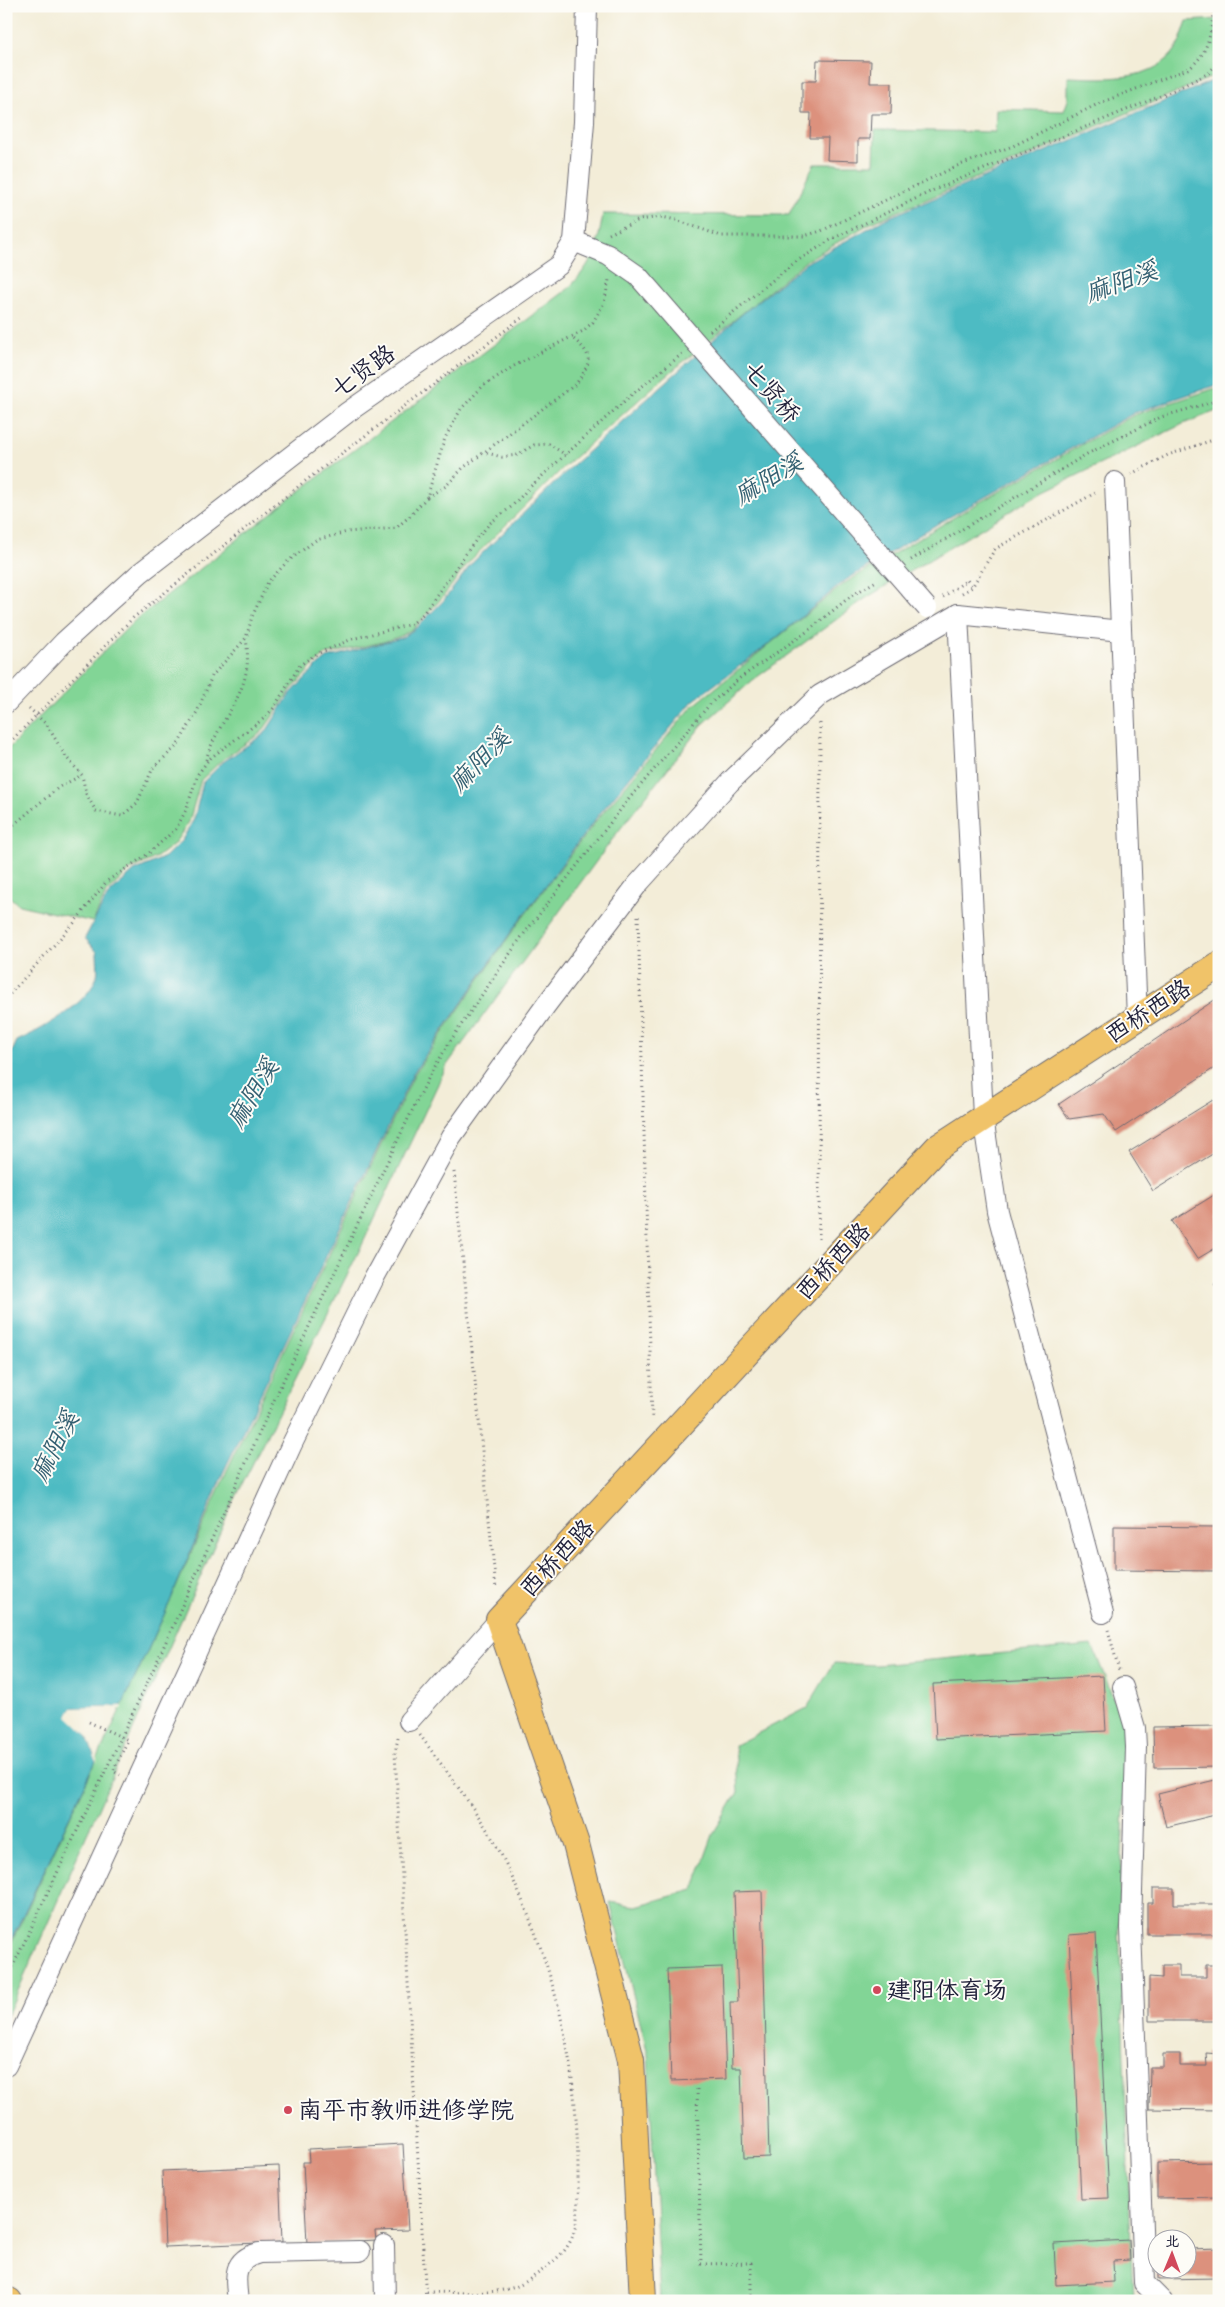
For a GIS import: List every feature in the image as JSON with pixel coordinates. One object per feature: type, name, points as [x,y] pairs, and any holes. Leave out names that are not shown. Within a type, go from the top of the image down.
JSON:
[{"type":"main road","name":"西桥西路","points":[[499,1620],[937,1148],[1219,965]]},
{"type":"main road","points":[[499,1620],[576,1844],[630,2060],[643,2301]]},
{"type":"street","name":"七贤路","points":[[10,698],[64,642],[140,573],[348,412],[559,265],[574,241],[584,122],[587,6]]},
{"type":"street","name":"七贤桥","points":[[574,241],[608,245],[638,276],[927,608]]},
{"type":"street","points":[[1115,482],[1137,1018]]},
{"type":"street","points":[[6,2066],[292,1444],[375,1276],[451,1137],[546,1005],[637,886],[730,782],[820,695],[958,614],[1121,631]]},
{"type":"street","points":[[958,614],[983,1117],[998,1211],[1103,1613]]},
{"type":"street","points":[[409,1721],[499,1620]]},
{"type":"street","points":[[1123,1687],[1134,1728],[1136,1747],[1131,1946],[1144,2283],[1162,2301]]},
{"type":"street","points":[[384,2245],[385,2301]]},
{"type":"street","points":[[238,2301],[236,2276],[238,2267],[247,2256],[259,2253],[360,2251]]},
{"type":"path","points":[[427,497],[445,438],[462,409],[483,386],[514,366],[583,332],[593,322],[604,303],[610,270],[608,245],[639,220],[662,217],[721,236],[790,238],[821,231],[957,166],[1013,146],[1100,103],[1190,68],[1202,58],[1208,42],[1214,6]]},
{"type":"path","points":[[707,333],[794,263],[832,239],[936,189],[1170,92],[1209,73],[1218,62],[1216,50],[1219,46]]},
{"type":"path","points":[[6,746],[133,618],[304,482],[530,312]]},
{"type":"path","points":[[205,764],[211,742],[235,705],[246,680],[249,657],[246,638],[252,617],[268,582],[287,562],[316,540],[347,532],[396,528],[427,497],[446,486],[464,468],[576,384],[588,367],[589,356],[583,346],[571,337]]},
{"type":"path","points":[[7,995],[74,923],[107,881],[148,854],[176,829],[186,810],[198,774],[209,758],[263,720],[273,710],[300,666],[315,655],[352,639],[412,624],[423,614],[490,523],[511,507],[530,487],[629,397],[684,352]]},
{"type":"path","points":[[904,563],[1087,454],[1161,416],[1219,400]]},
{"type":"path","points":[[927,608],[967,580],[972,587],[995,549],[1115,482],[1168,455],[1219,438]]},
{"type":"path","points":[[486,453],[502,457],[510,456],[517,455],[534,445],[549,444],[566,455]]},
{"type":"path","points":[[6,1981],[155,1666],[290,1366],[430,1075],[520,939],[628,800],[711,703],[740,678],[805,633],[851,596],[880,578]]},
{"type":"path","points":[[10,698],[47,724],[66,757],[82,775],[86,794],[96,810],[122,816],[137,803],[153,768],[176,746],[196,712],[212,676],[246,638]]},
{"type":"path","points":[[819,1275],[820,695]]},
{"type":"path","points":[[6,831],[59,788],[82,775]]},
{"type":"path","points":[[637,886],[653,1454]]},
{"type":"path","points":[[451,1137],[499,1620]]},
{"type":"path","points":[[1103,1613],[1123,1687]]},
{"type":"path","points":[[426,2292],[484,2292],[519,2285],[532,2278],[567,2248],[576,2225],[578,2139],[576,2099],[566,2031],[551,1977],[533,1928],[503,1859],[459,1789],[409,1721],[399,1734],[395,1753],[426,2301]]},
{"type":"path","points":[[90,1722],[128,1740],[113,1771]]},
{"type":"path","points":[[697,2089],[701,2264],[751,2263],[751,2301]]},
{"type":"green space","points":[[1219,19],[1219,74],[869,224],[807,260],[660,381],[564,467],[469,562],[442,598],[414,628],[401,636],[383,642],[325,655],[313,666],[291,690],[262,732],[221,761],[201,780],[189,822],[174,844],[157,857],[130,870],[106,893],[93,922],[19,905],[6,894],[6,751],[133,622],[285,502],[568,289],[593,255],[599,237],[603,214],[789,215],[814,164],[874,164],[875,130],[995,132],[996,109],[1064,111],[1068,100],[1068,77],[1124,77],[1151,70],[1163,63],[1173,53],[1187,21]]},
{"type":"green space","points":[[1219,387],[1219,410],[1183,424],[1037,495],[866,598],[753,680],[702,725],[617,833],[447,1065],[362,1245],[232,1505],[6,2018],[6,1954],[162,1620],[227,1470],[415,1073],[512,932],[595,822],[692,707],[845,583],[966,510],[1134,415]]},
{"type":"green space","name":"建阳体育场","points":[[1092,1645],[1127,1732],[1119,1926],[1133,2301],[660,2301],[648,2054],[610,1902],[636,1906],[693,1890],[714,1832],[738,1792],[735,1745],[807,1708],[834,1663],[877,1665]]},
{"type":"water","name":"麻阳溪","points":[[1219,78],[1219,384],[1134,413],[939,523],[846,580],[769,644],[693,701],[597,817],[511,932],[414,1072],[223,1473],[169,1604],[122,1706],[72,1708],[68,1715],[87,1735],[96,1761],[6,1951],[6,1065],[17,1041],[62,1016],[91,989],[97,976],[97,952],[85,938],[108,895],[134,871],[165,857],[182,840],[194,819],[203,782],[223,762],[265,733],[290,694],[317,666],[327,658],[401,638],[416,628],[444,600],[472,563],[572,466],[741,315],[806,263],[885,219]]},
{"type":"pier","points":[[123,1706],[122,1709],[73,1710],[71,1715],[89,1734],[98,1759],[97,1763],[87,1735],[67,1716],[72,1708]]},
{"type":"building","points":[[817,60],[871,61],[870,83],[892,83],[891,114],[871,114],[870,139],[858,139],[858,161],[827,160],[828,138],[810,138],[811,113],[802,113],[802,81],[816,81]]},
{"type":"building","points":[[1219,997],[1219,1065],[1116,1132],[1104,1114],[1069,1119],[1059,1104]]},
{"type":"building","points":[[1213,1100],[1219,1109],[1219,1150],[1153,1191],[1129,1152]]},
{"type":"building","points":[[1219,1192],[1219,1246],[1197,1259],[1172,1221]]},
{"type":"building","points":[[1219,1281],[1219,1292],[1214,1284]]},
{"type":"building","points":[[1114,1526],[1219,1527],[1219,1571],[1114,1570]]},
{"type":"building","points":[[1103,1676],[1106,1731],[936,1739],[933,1684]]},
{"type":"building","points":[[1219,1726],[1219,1767],[1154,1768],[1153,1727]]},
{"type":"building","points":[[1219,1779],[1219,1814],[1166,1827],[1158,1794]]},
{"type":"building","points":[[1153,1888],[1174,1888],[1174,1904],[1219,1904],[1219,1934],[1147,1934],[1147,1903],[1153,1903]]},
{"type":"building","points":[[762,1891],[769,2157],[744,2158],[741,2068],[732,2068],[730,2002],[738,2002],[734,1892]]},
{"type":"building","points":[[1096,1933],[1109,2198],[1081,2199],[1069,1935]]},
{"type":"building","points":[[1162,1965],[1179,1965],[1179,1977],[1206,1977],[1206,1965],[1219,1965],[1219,2021],[1149,2021],[1149,1977],[1162,1978]]},
{"type":"building","points":[[722,1967],[726,2079],[671,2081],[667,1969]]},
{"type":"building","points":[[1206,2053],[1219,2054],[1219,2110],[1149,2109],[1150,2067],[1163,2067],[1163,2054],[1180,2054],[1180,2066],[1207,2066]]},
{"type":"building","points":[[403,2144],[408,2230],[375,2231],[376,2240],[307,2244],[303,2162],[309,2162],[308,2149]]},
{"type":"building","points":[[1219,2162],[1219,2197],[1157,2198],[1157,2163]]},
{"type":"building","points":[[279,2166],[282,2242],[165,2247],[162,2171]]},
{"type":"building","points":[[1129,2240],[1130,2260],[1113,2261],[1114,2282],[1056,2285],[1054,2244]]},
{"type":"building","points":[[1219,2248],[1219,2278],[1198,2278],[1198,2249]]},
{"type":"place","name":"建阳体育场","points":[[877,1990]]},
{"type":"place","name":"南平市教师进修学院","points":[[288,2110]]}]
